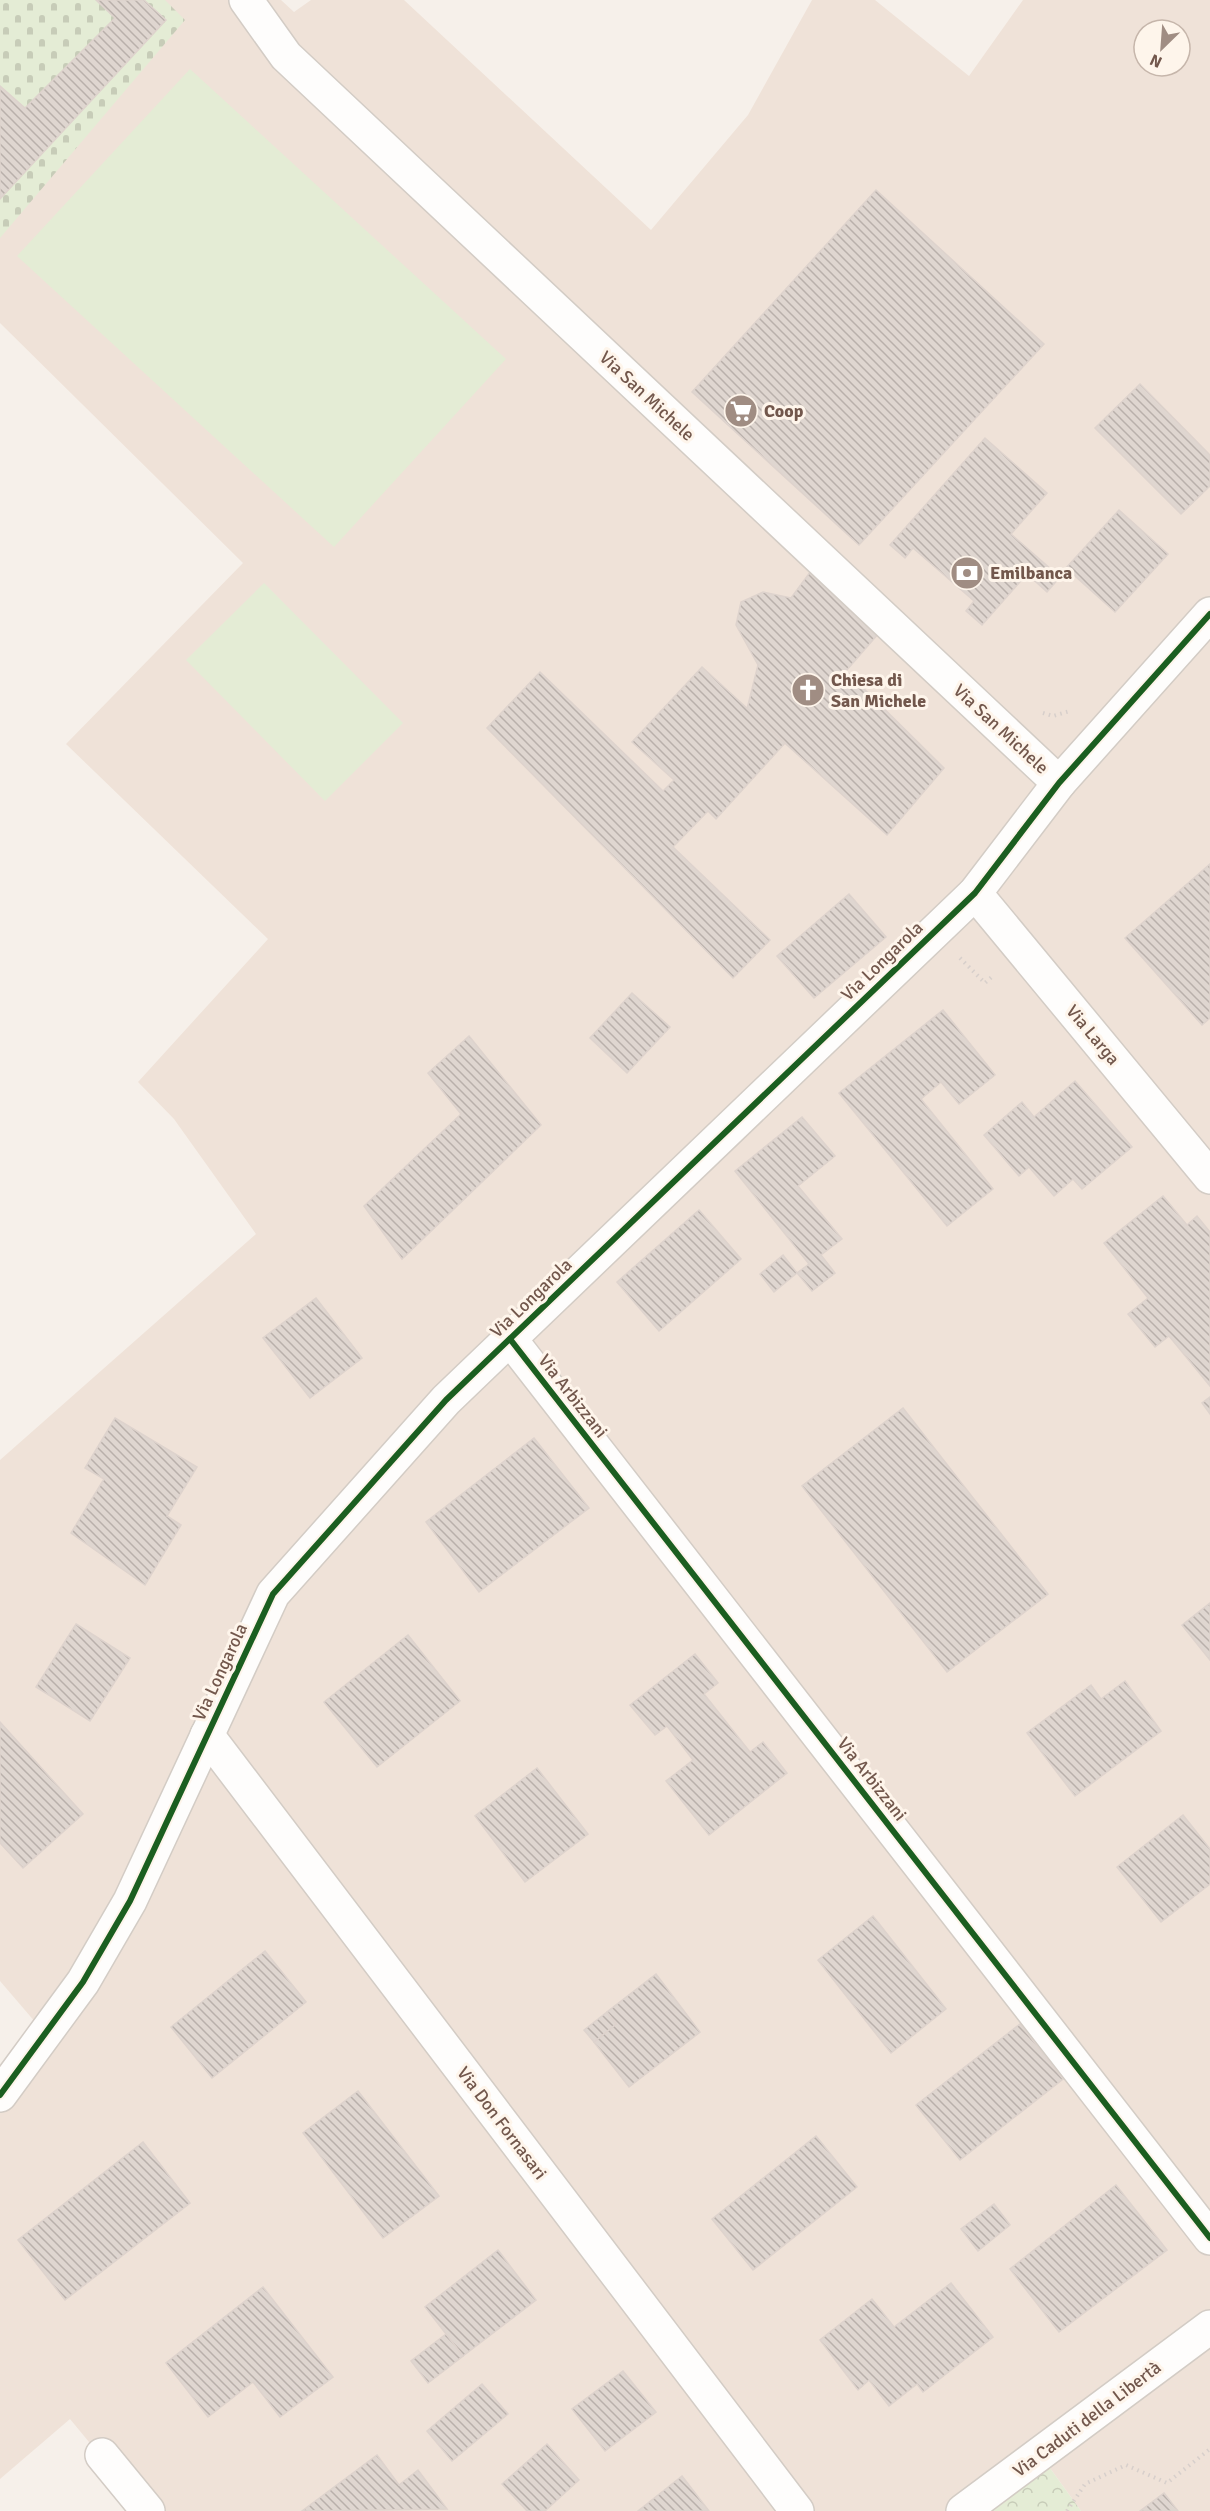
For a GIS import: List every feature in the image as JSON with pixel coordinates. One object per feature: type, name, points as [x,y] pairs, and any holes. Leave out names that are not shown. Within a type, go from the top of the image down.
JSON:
[{"type":"street","name":"Via San Michele","points":[[246,0],[286,56],[1059,783]]},
{"type":"street","name":"Via Longarola","points":[[0,2095],[83,1982],[130,1901],[273,1594],[446,1400],[975,893],[1059,783],[1210,615]]},
{"type":"street","name":"Via Larga","points":[[975,893],[1210,1177]]},
{"type":"street","name":"Via Arbizzani","points":[[510,1339],[1210,2238]]},
{"type":"street","name":"Via Don Fornasari","points":[[207,1736],[797,2511]]},
{"type":"street","name":"Via Caduti della Libertà","points":[[963,2511],[1210,2327]]},
{"type":"street","points":[[102,2455],[148,2511]]},
{"type":"path","points":[[1067,2511],[1085,2484],[1126,2465],[1167,2483],[1210,2449]]},
{"type":"shaded area","points":[[0,0],[281,0],[294,12],[311,0],[404,0],[651,230],[748,115],[812,0],[875,0],[969,76],[1023,0],[1210,0],[1210,2511],[1081,2511],[1047,2464],[989,2511],[146,2511],[70,2419],[0,2479],[0,2075],[36,2023],[0,1981],[0,1460],[256,1234],[174,1119],[138,1082],[268,939],[66,744],[243,563],[0,323]]},
{"type":"green space","points":[[0,0],[165,0],[185,20],[0,238]]},
{"type":"green space","points":[[190,69],[506,359],[334,547],[17,256]]},
{"type":"green space","points":[[264,583],[403,723],[325,801],[186,660]]},
{"type":"green space","points":[[1047,2464],[1081,2511],[980,2511]]},
{"type":"building","points":[[96,0],[144,0],[166,20],[0,199],[0,86],[25,108],[115,18]]},
{"type":"building","points":[[876,190],[1044,344],[859,545],[692,392]]},
{"type":"building","points":[[1140,384],[1210,455],[1210,486],[1181,514],[1095,428]]},
{"type":"building","points":[[985,438],[1047,493],[1011,534],[1060,577],[1047,592],[1027,574],[982,625],[966,611],[974,601],[913,548],[905,558],[890,545]]},
{"type":"building","points":[[1119,510],[1168,554],[1115,612],[1066,568]]},
{"type":"building","name":"Chiesa di San Michele","points":[[816,564],[885,626],[846,671],[944,768],[887,835],[747,709],[758,665],[736,625],[741,602],[763,592],[791,598]]},
{"type":"building","points":[[702,667],[785,743],[716,819],[708,811],[673,847],[770,940],[733,978],[487,728],[540,672],[663,791],[674,780],[632,742]]},
{"type":"building","points":[[1210,864],[1210,1018],[1202,1025],[1125,938]]},
{"type":"building","points":[[849,894],[886,937],[814,998],[777,956]]},
{"type":"building","points":[[632,993],[670,1027],[627,1073],[590,1038]]},
{"type":"building","points":[[943,1010],[995,1075],[959,1104],[941,1082],[921,1099],[993,1189],[947,1226],[839,1093]]},
{"type":"building","points":[[469,1036],[541,1125],[402,1259],[364,1206],[461,1114],[428,1073]]},
{"type":"building","points":[[1075,1081],[1132,1147],[1082,1189],[1073,1179],[1054,1196],[1029,1167],[1019,1176],[984,1135],[1022,1102],[1034,1117]]},
{"type":"building","points":[[802,1117],[835,1156],[798,1186],[842,1239],[821,1255],[835,1273],[812,1291],[797,1273],[809,1264],[735,1171]]},
{"type":"building","points":[[1163,1196],[1187,1225],[1197,1216],[1210,1232],[1210,1386],[1169,1336],[1155,1347],[1128,1314],[1148,1298],[1104,1243]]},
{"type":"building","points":[[699,1210],[741,1259],[659,1331],[617,1282]]},
{"type":"building","points":[[783,1255],[797,1273],[774,1292],[760,1274]]},
{"type":"building","points":[[316,1298],[362,1358],[310,1398],[263,1338]]},
{"type":"building","points":[[1210,1397],[1210,1414],[1202,1403]]},
{"type":"building","points":[[903,1408],[1048,1594],[947,1672],[802,1486]]},
{"type":"building","points":[[115,1418],[197,1467],[167,1516],[181,1525],[145,1585],[71,1533],[104,1479],[85,1468]]},
{"type":"building","points":[[534,1438],[589,1508],[479,1592],[426,1522]]},
{"type":"building","points":[[1210,1603],[1210,1660],[1182,1625]]},
{"type":"building","points":[[76,1624],[130,1658],[90,1721],[36,1687]]},
{"type":"building","points":[[408,1635],[460,1701],[377,1767],[324,1702]]},
{"type":"building","points":[[695,1654],[718,1683],[704,1694],[750,1752],[763,1742],[787,1773],[709,1835],[666,1781],[693,1760],[667,1726],[655,1735],[630,1705]]},
{"type":"building","points":[[1125,1681],[1161,1731],[1075,1796],[1027,1733],[1091,1685],[1101,1699]]},
{"type":"building","points":[[0,1722],[83,1814],[23,1868],[0,1843]]},
{"type":"building","points":[[537,1768],[588,1834],[525,1882],[475,1816]]},
{"type":"building","points":[[1183,1815],[1210,1849],[1210,1884],[1161,1922],[1117,1867]]},
{"type":"building","points":[[873,1916],[946,2009],[891,2053],[818,1960]]},
{"type":"building","points":[[265,1951],[306,2002],[212,2078],[171,2027]]},
{"type":"building","points":[[656,1974],[700,2032],[629,2087],[594,2042],[616,2024],[607,2012]]},
{"type":"building","points":[[607,2012],[616,2024],[594,2042],[584,2030]]},
{"type":"building","points":[[1020,2024],[1063,2079],[960,2160],[916,2105]]},
{"type":"building","points":[[358,2091],[439,2196],[383,2238],[303,2133]]},
{"type":"building","points":[[816,2136],[857,2187],[753,2270],[712,2219]]},
{"type":"building","points":[[143,2142],[190,2203],[65,2300],[18,2240]]},
{"type":"building","points":[[1116,2185],[1167,2250],[1059,2332],[1010,2269]]},
{"type":"building","points":[[994,2204],[1010,2225],[978,2251],[961,2229]]},
{"type":"building","points":[[498,2250],[536,2300],[463,2356],[425,2307]]},
{"type":"building","points":[[951,2283],[993,2337],[923,2392],[917,2384],[889,2406],[869,2380],[858,2390],[820,2340],[872,2299],[894,2327]]},
{"type":"building","points":[[263,2287],[333,2377],[280,2417],[253,2382],[208,2417],[166,2363]]},
{"type":"building","points":[[446,2334],[463,2356],[428,2383],[411,2361]]},
{"type":"building","points":[[623,2371],[656,2412],[605,2451],[572,2409]]},
{"type":"building","points":[[482,2384],[508,2414],[452,2461],[427,2431]]},
{"type":"building","points":[[547,2444],[579,2480],[545,2511],[527,2511],[502,2484]]},
{"type":"building","points":[[377,2455],[399,2485],[418,2470],[447,2509],[302,2511]]},
{"type":"building","points":[[682,2476],[709,2511],[638,2511]]},
{"type":"building","points":[[1164,2493],[1178,2511],[1140,2511]]},
{"type":"cycle path","points":[[0,2095],[83,1982],[130,1901],[273,1594],[446,1400],[975,893],[1059,783],[1210,614]]},
{"type":"cycle path","points":[[510,1339],[1210,2238]]},
{"type":"place","name":"Coop","points":[[741,411]]},
{"type":"place","name":"Emilbanca","points":[[967,573]]},
{"type":"place","name":"Chiesa di San Michele","points":[[808,690]]}]
